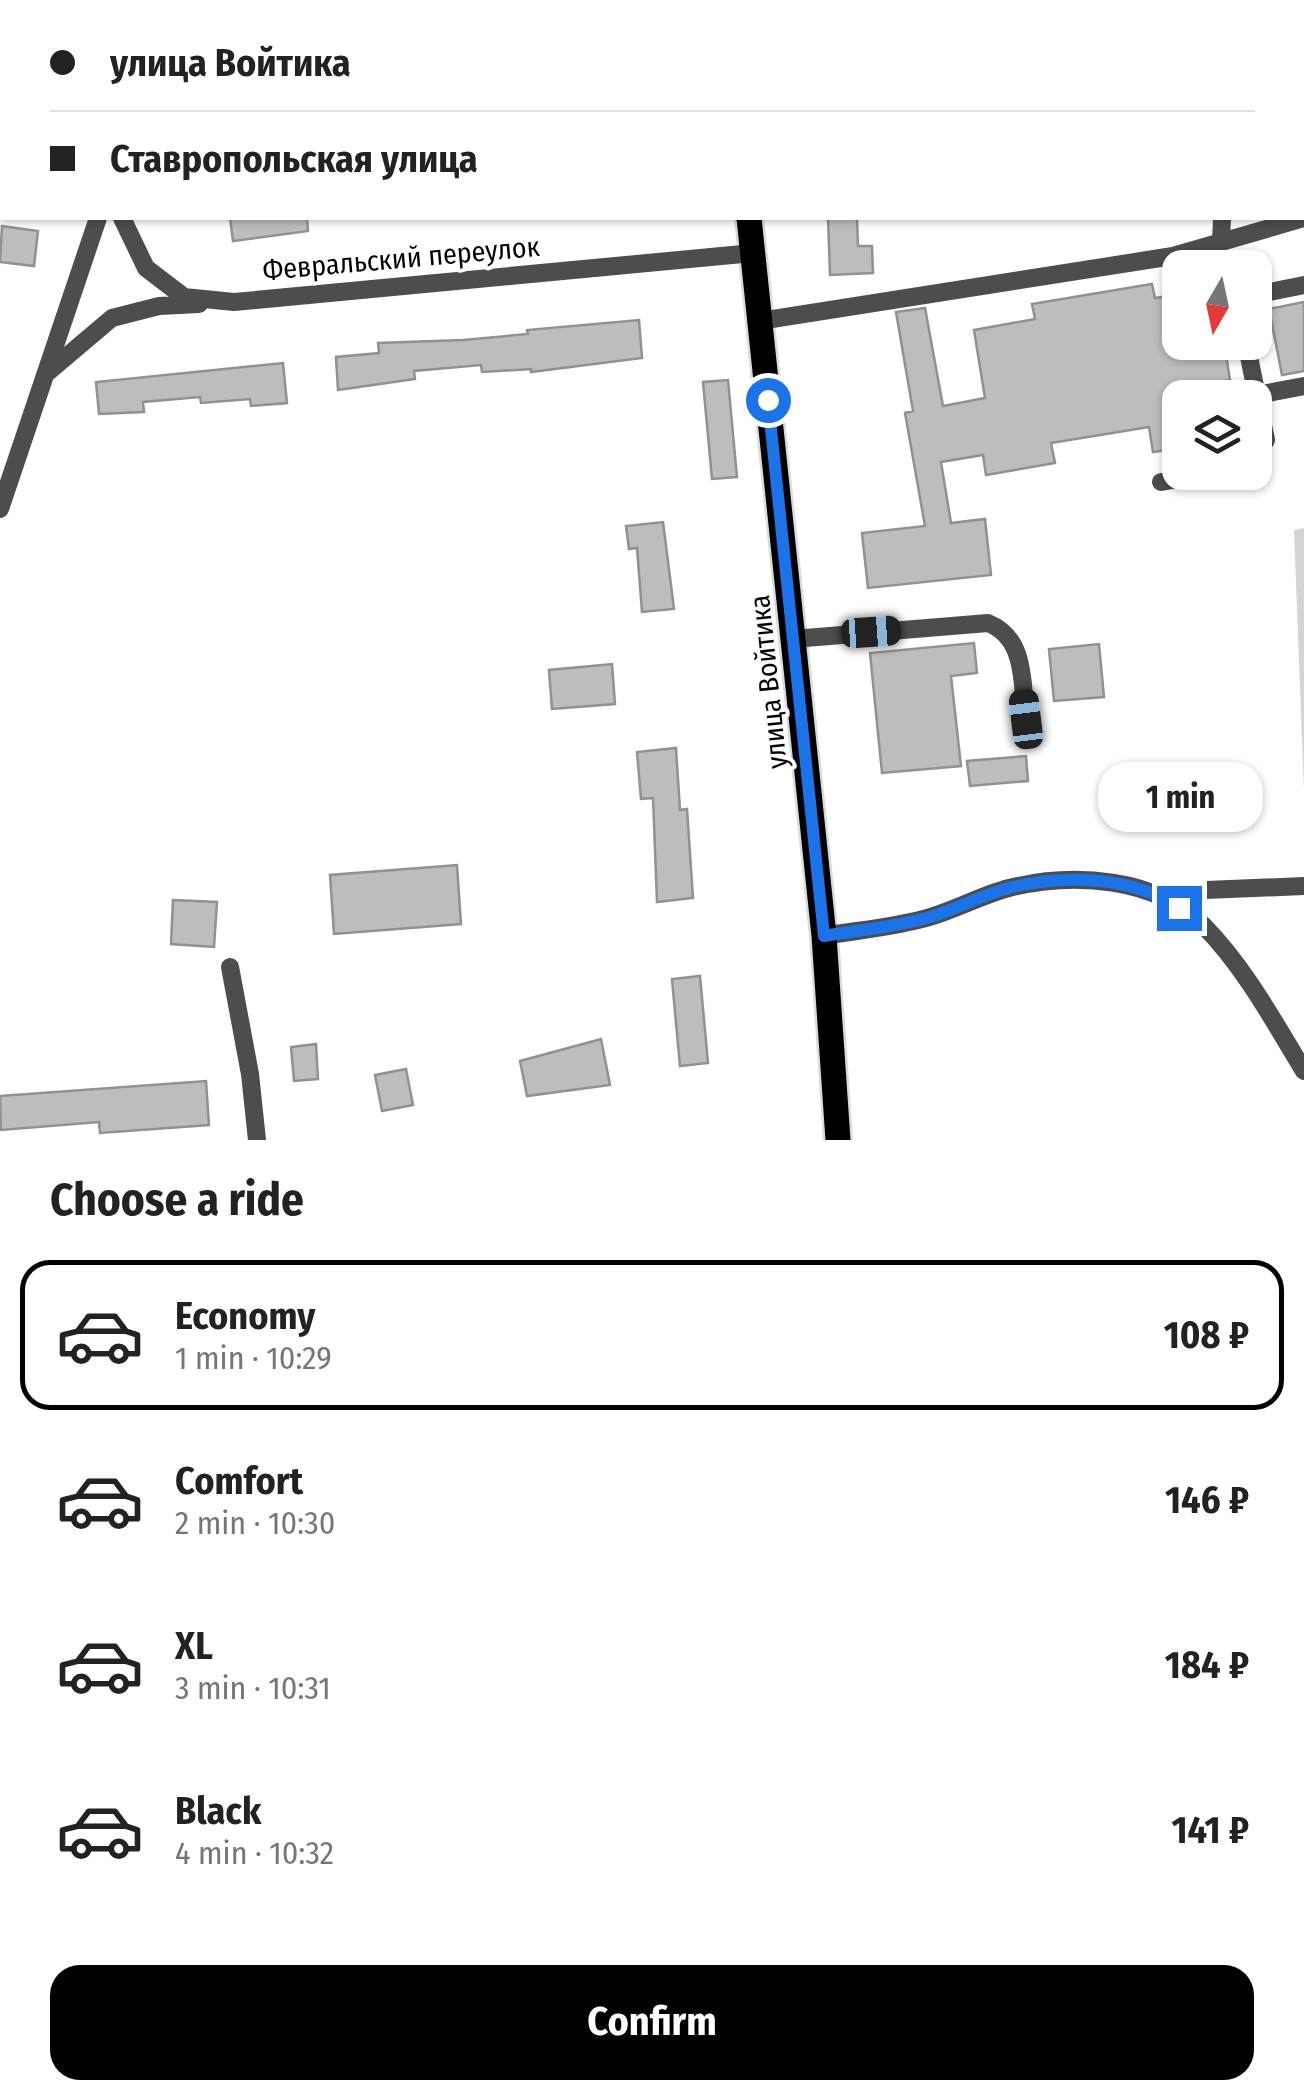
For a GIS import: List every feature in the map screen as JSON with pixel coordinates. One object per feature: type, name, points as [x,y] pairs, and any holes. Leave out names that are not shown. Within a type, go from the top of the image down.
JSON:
[{"type":"main road","name":"улица Войтика","points":[[750,220],[824,936],[838,1140]]},
{"type":"street","points":[[0,510],[97,220]]},
{"type":"street","name":"Февральский переулок","points":[[123,220],[146,268],[184,297],[234,302]]},
{"type":"street","points":[[1220,242],[1222,220]]},
{"type":"street","points":[[1193,250],[1297,220]]},
{"type":"street","name":"Февральский переулок","points":[[46,373],[112,318],[160,306],[753,252]]},
{"type":"street","points":[[760,321],[1162,258]]},
{"type":"street","points":[[1272,292],[1304,285]]},
{"type":"street","points":[[1272,392],[1304,386]]},
{"type":"street","points":[[794,639],[988,623],[1006,630],[1018,649],[1026,719]]},
{"type":"street","points":[[824,936],[928,918],[1010,888],[1064,880],[1157,892],[1304,886]]},
{"type":"street","points":[[1157,892],[1202,923],[1246,975],[1304,1070]]},
{"type":"street","points":[[230,966],[258,1140]]},
{"type":"shaded area","points":[[1304,528],[1304,791],[1294,530]]},
{"type":"building","points":[[230,220],[307,220],[308,231],[233,241]]},
{"type":"building","points":[[828,220],[857,220],[858,246],[872,246],[873,273],[830,275]]},
{"type":"building","points":[[2,226],[38,231],[34,266],[0,262]]},
{"type":"building","points":[[1152,284],[1155,298],[1162,297],[1162,360],[1227,360],[1230,380],[1162,380],[1162,451],[1153,452],[1149,427],[1051,443],[1055,463],[986,475],[983,455],[941,462],[951,523],[985,519],[991,575],[868,588],[862,533],[925,526],[905,413],[913,411],[896,312],[925,308],[943,406],[985,398],[974,330],[1035,319],[1032,304]]},
{"type":"building","points":[[1304,302],[1304,371],[1282,375],[1272,308]]},
{"type":"building","points":[[639,320],[642,358],[531,372],[482,372],[481,365],[414,371],[415,379],[338,390],[336,357],[379,353],[378,343],[463,340]]},
{"type":"building","points":[[283,363],[287,403],[251,406],[250,399],[201,403],[200,397],[143,402],[144,412],[99,414],[96,382]]},
{"type":"building","points":[[728,380],[737,477],[712,479],[703,382]]},
{"type":"building","points":[[663,522],[674,609],[642,612],[637,548],[629,549],[626,526]]},
{"type":"building","points":[[974,643],[977,673],[951,676],[961,766],[882,773],[870,653]]},
{"type":"building","points":[[1099,644],[1104,697],[1054,701],[1049,649]]},
{"type":"building","points":[[612,664],[615,704],[552,709],[549,670]]},
{"type":"building","points":[[676,748],[680,810],[687,809],[693,898],[657,902],[653,798],[641,799],[637,752]]},
{"type":"building","points":[[1026,756],[1028,781],[970,786],[967,761]]},
{"type":"building","points":[[457,865],[461,924],[334,934],[330,875]]},
{"type":"building","points":[[173,900],[217,902],[214,947],[171,944]]},
{"type":"building","points":[[700,976],[708,1063],[680,1066],[672,979]]},
{"type":"building","points":[[601,1039],[610,1085],[527,1096],[520,1061]]},
{"type":"building","points":[[316,1044],[318,1079],[294,1081],[291,1047]]},
{"type":"building","points":[[406,1069],[413,1105],[382,1111],[375,1075]]},
{"type":"building","points":[[206,1081],[209,1125],[100,1133],[99,1122],[1,1130],[0,1096]]},
{"type":"route","points":[[768,400],[824,936],[928,918],[1010,888],[1064,880],[1157,892],[1179,908]]}]
